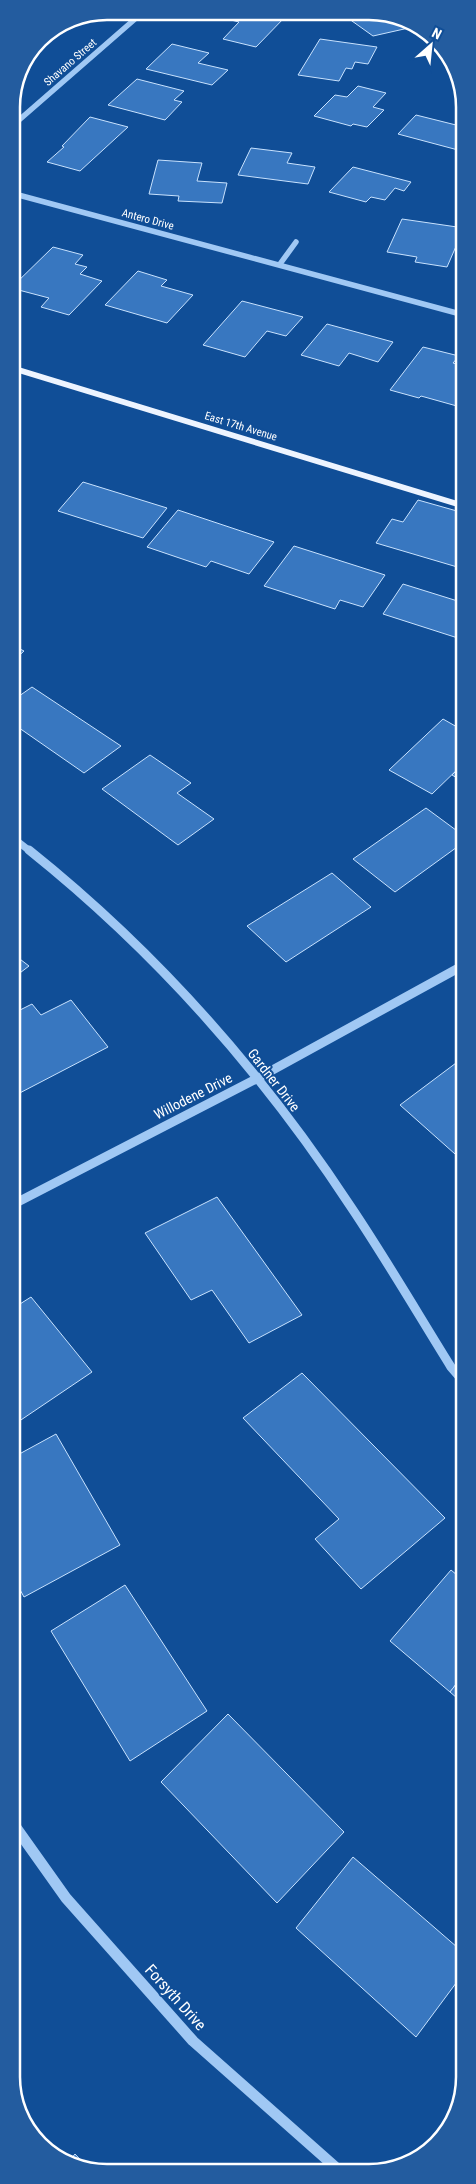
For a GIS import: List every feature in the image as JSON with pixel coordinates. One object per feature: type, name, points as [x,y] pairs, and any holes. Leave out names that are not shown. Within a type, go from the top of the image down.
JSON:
[{"type":"main road","name":"East 17th Avenue","points":[[20,370],[456,504]]},
{"type":"street","name":"Shavano Street","points":[[20,120],[134,20]]},
{"type":"street","name":"Antero Drive","points":[[20,195],[456,313]]},
{"type":"street","points":[[280,264],[296,242]]},
{"type":"street","name":"Gardner Drive","points":[[20,843],[79,890],[193,1003],[258,1078],[351,1206],[456,1373]]},
{"type":"street","name":"Willodene Drive","points":[[20,1201],[258,1078],[456,968]]},
{"type":"street","name":"Forsyth Drive","points":[[20,1833],[66,1898],[193,2041],[332,2164]]},
{"type":"building","points":[[231,20],[282,20],[256,47],[223,39],[239,22]]},
{"type":"building","points":[[351,20],[386,22],[406,29],[373,36]]},
{"type":"building","points":[[320,39],[377,47],[368,64],[355,62],[352,69],[346,68],[339,81],[298,75]]},
{"type":"building","points":[[172,44],[209,53],[198,63],[228,70],[212,85],[146,69]]},
{"type":"building","points":[[137,79],[184,91],[174,100],[182,102],[165,120],[108,105]]},
{"type":"building","points":[[358,86],[386,93],[373,107],[384,110],[367,127],[353,124],[351,126],[314,116],[335,95],[347,97]]},
{"type":"building","points":[[416,115],[456,125],[456,149],[398,134]]},
{"type":"building","points":[[90,117],[128,127],[80,171],[47,162],[64,147],[62,146]]},
{"type":"building","points":[[251,148],[292,153],[287,163],[315,167],[308,184],[238,175]]},
{"type":"building","points":[[158,160],[202,163],[197,181],[227,183],[222,203],[178,201],[179,196],[149,194]]},
{"type":"building","points":[[353,167],[411,182],[404,191],[395,188],[385,200],[371,197],[366,202],[329,192]]},
{"type":"building","points":[[402,219],[456,227],[456,246],[447,267],[415,262],[417,257],[387,252]]},
{"type":"building","points":[[53,247],[83,255],[75,264],[87,267],[80,274],[102,281],[69,315],[41,307],[49,298],[20,290],[20,279]]},
{"type":"building","points":[[138,271],[167,280],[161,286],[193,295],[167,323],[105,305]]},
{"type":"building","points":[[242,301],[303,317],[286,336],[267,331],[245,357],[203,345]]},
{"type":"building","points":[[327,324],[393,342],[378,362],[349,353],[339,366],[301,355]]},
{"type":"building","points":[[423,347],[456,355],[456,360],[453,363],[456,364],[456,406],[390,390]]},
{"type":"building","points":[[83,482],[167,508],[143,538],[58,511]]},
{"type":"building","points":[[418,500],[456,511],[456,567],[376,543],[392,519],[403,522]]},
{"type":"building","points":[[178,510],[274,542],[249,574],[211,561],[206,567],[147,547]]},
{"type":"building","points":[[294,546],[385,575],[363,607],[340,600],[335,609],[264,586]]},
{"type":"building","points":[[403,584],[456,601],[456,637],[383,614]]},
{"type":"building","points":[[32,687],[121,746],[84,773],[20,729],[20,695]]},
{"type":"building","points":[[443,719],[456,726],[456,771],[432,794],[389,770]]},
{"type":"building","points":[[150,755],[191,783],[177,793],[214,819],[178,845],[102,789]]},
{"type":"building","points":[[426,808],[456,830],[456,848],[395,892],[353,859]]},
{"type":"building","points":[[332,873],[371,907],[286,962],[247,926]]},
{"type":"building","points":[[20,959],[29,966],[20,973]]},
{"type":"building","points":[[71,1000],[108,1047],[20,1093],[20,1010],[32,1004],[41,1015]]},
{"type":"building","points":[[456,1063],[456,1155],[400,1105]]},
{"type":"building","points":[[217,1197],[302,1315],[249,1343],[212,1290],[191,1300],[145,1233]]},
{"type":"building","points":[[31,1297],[92,1372],[20,1421],[20,1304]]},
{"type":"building","points":[[302,1373],[445,1518],[361,1589],[315,1539],[339,1519],[243,1418]]},
{"type":"building","points":[[56,1434],[120,1545],[24,1597],[20,1590],[20,1454]]},
{"type":"building","points":[[451,1570],[456,1574],[456,1684],[450,1692],[390,1641]]},
{"type":"building","points":[[125,1585],[207,1711],[130,1761],[51,1631]]},
{"type":"building","points":[[456,1684],[456,1697],[450,1692]]},
{"type":"building","points":[[228,1714],[344,1832],[277,1903],[161,1782]]},
{"type":"building","points":[[353,1857],[456,1946],[456,1983],[416,2037],[296,1928]]}]
